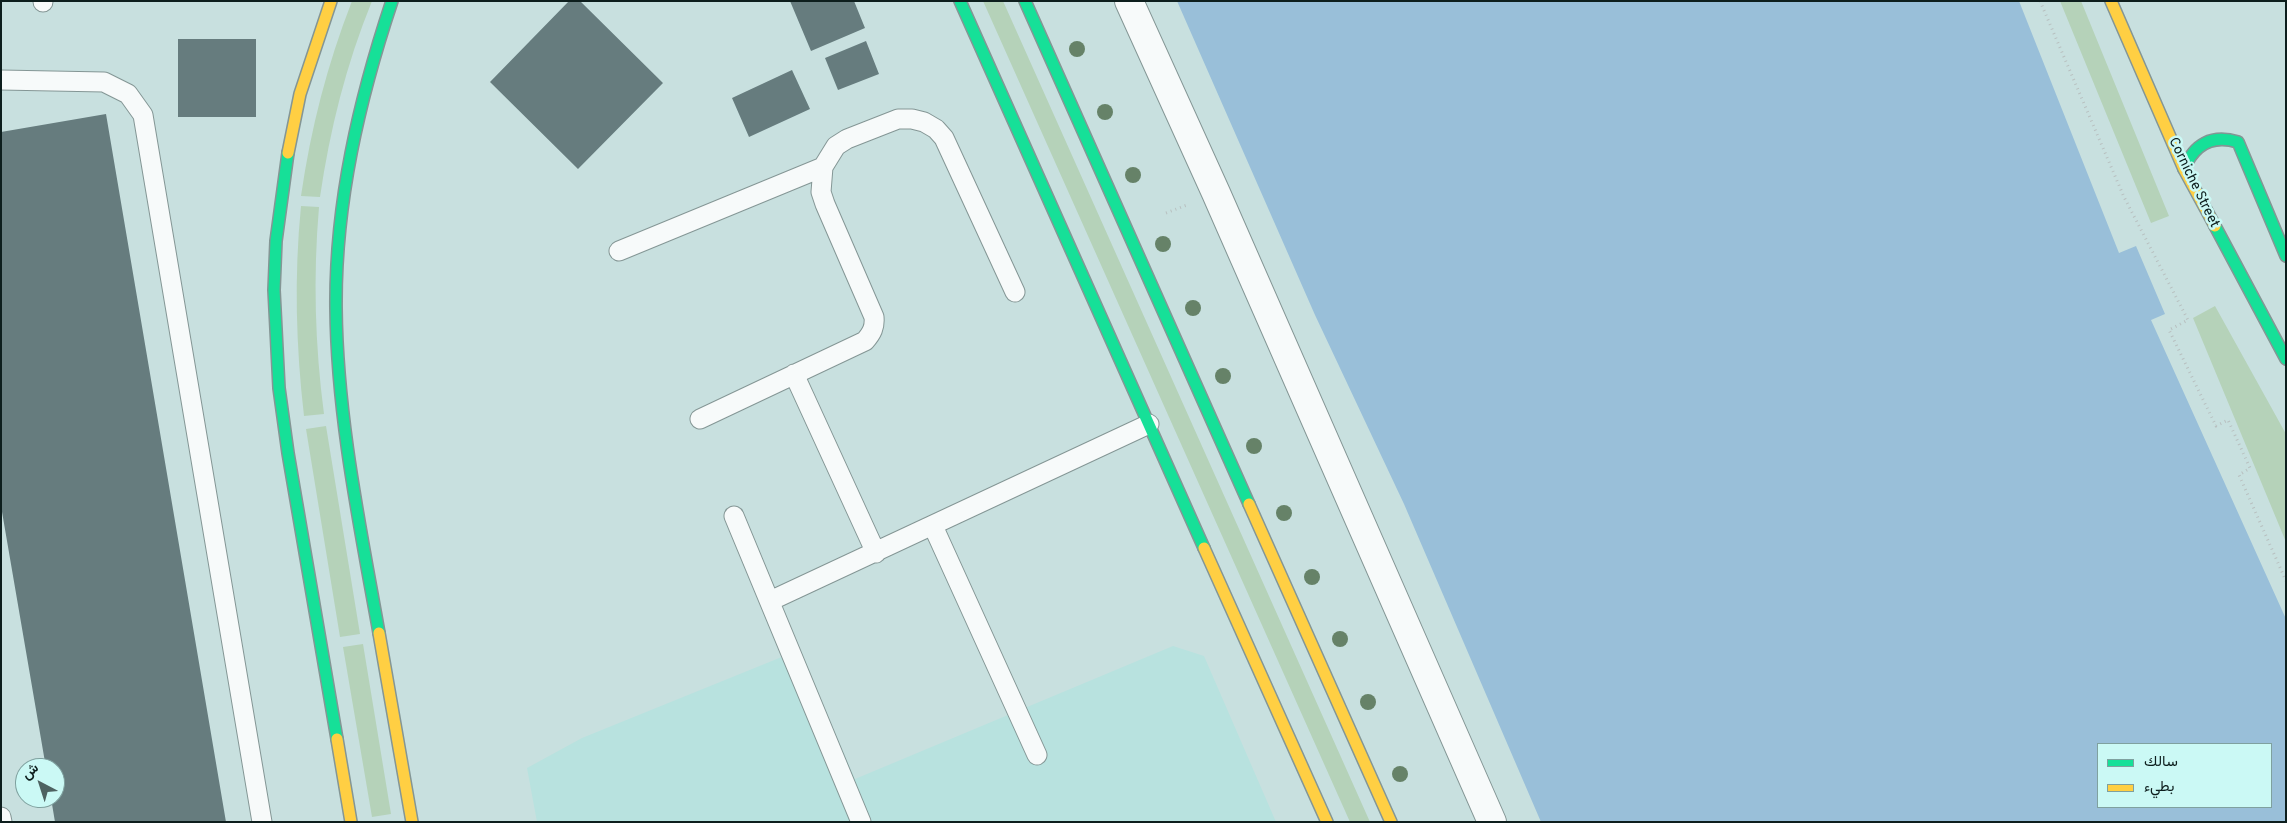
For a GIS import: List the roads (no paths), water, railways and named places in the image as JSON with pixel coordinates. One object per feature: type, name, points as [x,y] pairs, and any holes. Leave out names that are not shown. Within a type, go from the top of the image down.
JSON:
[{"type":"main road","points":[[331,1],[312,54],[286,167],[277,243],[275,340],[285,435],[351,822]]},
{"type":"main road","points":[[392,1],[366,82],[346,177],[340,225],[336,321],[338,369],[350,465],[412,822]]},
{"type":"main road","points":[[960,1],[1327,822]]},
{"type":"main road","points":[[1025,1],[1391,822]]},
{"type":"main road","name":"Corniche Street","points":[[2111,1],[2184,169],[2286,359]]},
{"type":"main road","points":[[2184,169],[2192,151],[2209,140],[2228,138],[2238,142],[2256,190],[2286,256]]},
{"type":"street","points":[[1129,1],[1216,193],[1492,822]]},
{"type":"lane","points":[[1,80],[104,82],[128,94],[143,115],[262,822]]},
{"type":"lane","points":[[700,419],[866,341],[874,324],[872,311],[821,192],[823,167],[836,146],[886,122],[912,118],[936,129],[944,138],[1015,292]]},
{"type":"lane","points":[[619,251],[823,167]]},
{"type":"lane","points":[[794,374],[876,553]]},
{"type":"lane","points":[[770,602],[1149,424]]},
{"type":"lane","points":[[734,516],[861,822]]},
{"type":"lane","points":[[933,526],[1037,755]]},
{"type":"lane","points":[[1,817],[2,822]]}]
